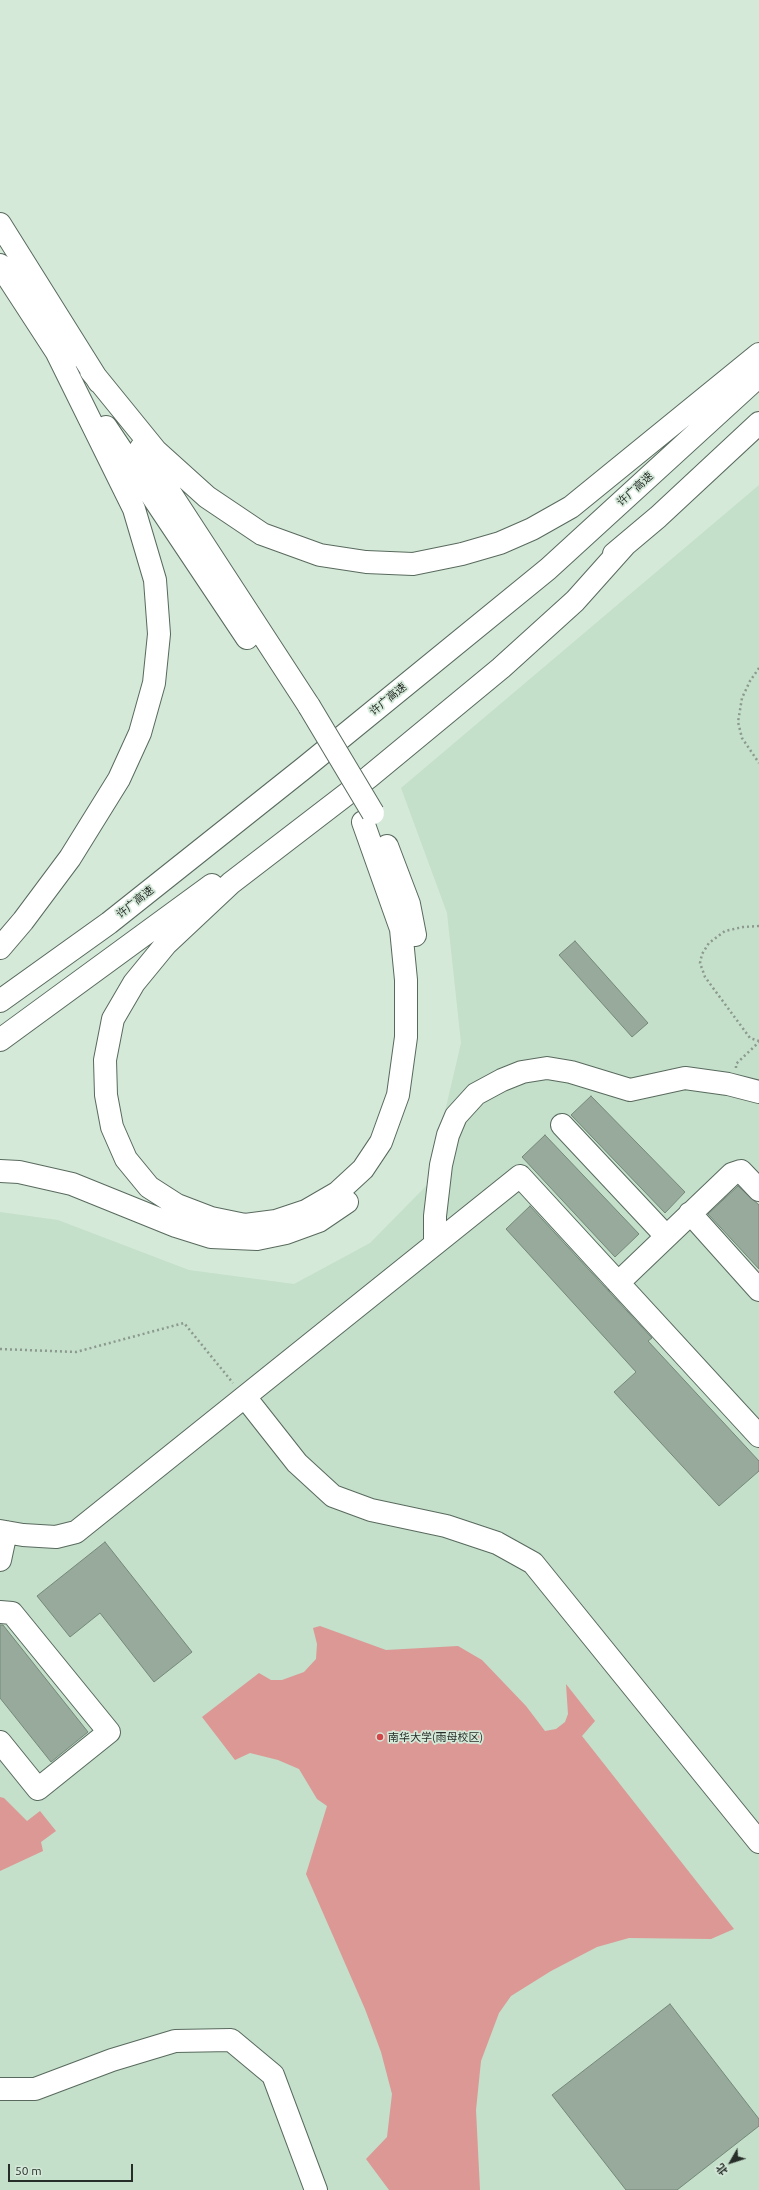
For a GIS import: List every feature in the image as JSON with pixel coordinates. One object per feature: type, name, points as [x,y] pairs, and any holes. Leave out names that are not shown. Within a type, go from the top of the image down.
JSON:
[{"type":"main road","points":[[0,224],[303,710],[393,860],[410,912],[418,949],[421,990],[420,1039],[408,1108],[394,1144],[376,1175],[350,1200],[319,1221],[286,1233],[257,1239],[211,1237],[176,1226],[72,1184],[19,1172],[0,1171]]},
{"type":"main road","points":[[0,266],[57,353],[303,710]]},
{"type":"main road","points":[[0,948],[23,921],[70,858],[119,779],[140,733],[154,683],[159,634],[154,580],[134,509],[57,353]]},
{"type":"main road","points":[[91,371],[156,451],[207,497],[262,534],[320,555],[366,562],[413,564],[462,554],[500,542],[532,529],[571,507],[759,354]]},
{"type":"main road","name":"许广高速","points":[[0,1001],[115,918],[304,768],[542,574],[759,376]]},
{"type":"main road","points":[[0,1040],[260,849],[426,714],[625,545],[759,423]]},
{"type":"main road","points":[[368,818],[401,930],[406,980],[406,1037],[398,1095],[381,1142],[363,1169],[337,1193],[306,1211],[276,1221],[245,1225],[211,1218],[177,1205],[149,1187],[126,1159],[112,1127],[106,1095],[105,1060],[113,1020],[134,983],[166,944],[231,883],[369,777],[500,668],[575,601],[625,545]]},
{"type":"main road","points":[[435,1244],[435,1216],[440,1172],[448,1134],[456,1116],[476,1094],[502,1080],[522,1072],[547,1068],[571,1072],[630,1090],[685,1078],[730,1085],[759,1092]]},
{"type":"main road","points":[[562,1124],[666,1236]]},
{"type":"main road","points":[[618,1283],[732,1174],[741,1171],[759,1190]]},
{"type":"main road","points":[[0,1560],[3,1532],[56,1537],[76,1532],[520,1176],[759,1436]]},
{"type":"main road","points":[[690,1213],[759,1290]]},
{"type":"main road","points":[[245,1398],[297,1463],[333,1496],[371,1510],[460,1531],[497,1543],[533,1563],[759,1842]]},
{"type":"main road","points":[[0,1612],[12,1613],[109,1732],[38,1789],[0,1742]]},
{"type":"main road","points":[[0,2090],[34,2089],[112,2060],[175,2041],[231,2040],[273,2075],[316,2190]]},
{"type":"path","points":[[759,668],[750,680],[742,698],[738,722],[744,743],[759,763]]},
{"type":"path","points":[[730,1085],[736,1064],[759,1041],[750,1038],[705,977],[700,963],[702,954],[709,943],[725,931],[759,926]]},
{"type":"path","points":[[0,1349],[76,1352],[184,1323],[245,1398]]},
{"type":"shaded area","name":"南华大学(雨母校区)","points":[[759,485],[759,2190],[0,2190],[0,1212],[58,1220],[189,1270],[294,1284],[370,1243],[428,1184],[461,1043],[447,913],[401,788]]},
{"type":"shaded area","points":[[320,1626],[386,1650],[458,1646],[482,1660],[526,1706],[545,1731],[556,1729],[565,1722],[568,1714],[566,1684],[595,1721],[582,1736],[734,1929],[711,1939],[629,1938],[597,1947],[551,1971],[511,1996],[499,2013],[481,2061],[476,2110],[480,2190],[389,2190],[366,2159],[387,2137],[392,2094],[381,2052],[365,2009],[306,1874],[327,1806],[317,1799],[299,1769],[278,1760],[250,1753],[235,1760],[202,1717],[259,1673],[271,1680],[282,1680],[304,1672],[316,1659],[317,1644],[313,1628]]},
{"type":"shaded area","points":[[0,1797],[4,1798],[27,1821],[40,1811],[56,1831],[41,1842],[43,1851],[0,1871]]},
{"type":"building","points":[[575,941],[648,1023],[632,1037],[559,955]]},
{"type":"building","points":[[591,1096],[685,1192],[665,1213],[571,1115]]},
{"type":"building","points":[[545,1135],[639,1234],[615,1257],[522,1157]]},
{"type":"building","points":[[738,1186],[759,1205],[759,1269],[708,1214]]},
{"type":"building","points":[[530,1206],[652,1338],[648,1341],[759,1461],[759,1471],[719,1506],[614,1392],[636,1372],[506,1229]]},
{"type":"building","points":[[105,1542],[192,1652],[154,1682],[100,1613],[70,1637],[37,1596]]},
{"type":"building","points":[[0,1625],[3,1625],[88,1732],[51,1762],[0,1698]]},
{"type":"building","points":[[670,2004],[759,2119],[759,2126],[677,2190],[626,2190],[552,2095]]},
{"type":"place","name":"南华大学(雨母校区)","points":[[380,1737]]}]
